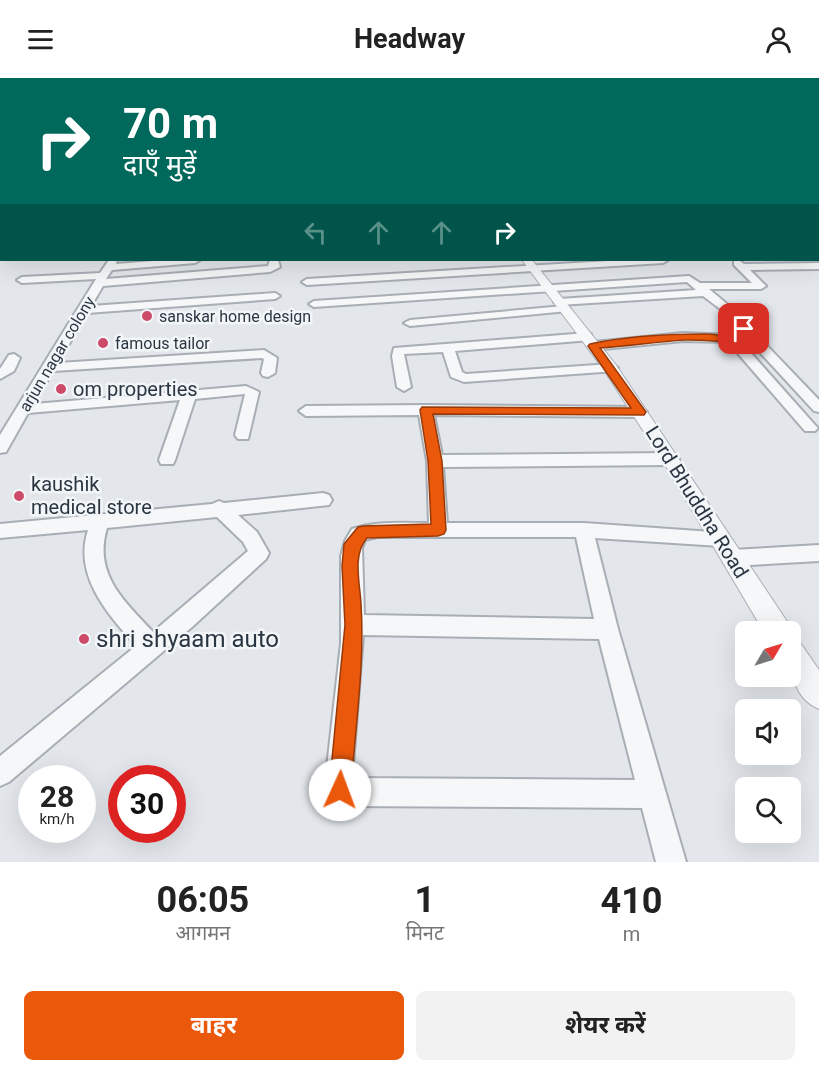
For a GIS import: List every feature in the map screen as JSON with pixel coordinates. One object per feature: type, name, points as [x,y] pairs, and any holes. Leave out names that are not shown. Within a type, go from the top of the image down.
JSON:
[{"type":"street","points":[[22,280],[187,261]]},
{"type":"street","points":[[106,271],[270,269],[275,267],[274,261]]},
{"type":"street","points":[[307,282],[412,271],[630,261]]},
{"type":"street","points":[[778,261],[786,266]]},
{"type":"street","points":[[737,263],[819,266]]},
{"type":"street","points":[[410,322],[703,289],[761,286],[737,263]]},
{"type":"street","name":"Lord Bhuddha Road","points":[[530,264],[611,368],[671,459],[771,621]]},
{"type":"street","name":"arjun nagar colony","points":[[0,448],[106,271]]},
{"type":"street","points":[[412,271],[421,297]]},
{"type":"street","points":[[314,304],[688,279],[703,289],[753,338],[819,408]]},
{"type":"street","points":[[83,310],[276,296]]},
{"type":"street","points":[[404,387],[399,351],[683,337],[727,337],[735,341],[810,429]]},
{"type":"street","points":[[735,341],[753,338]]},
{"type":"street","points":[[448,348],[456,374],[464,378],[611,368]]},
{"type":"street","points":[[49,367],[264,354],[271,358],[268,373]]},
{"type":"street","points":[[0,375],[9,368],[14,358]]},
{"type":"street","points":[[23,409],[246,390],[252,392],[243,435]]},
{"type":"street","points":[[167,460],[189,394]]},
{"type":"street","points":[[426,410],[435,461],[438,530]]},
{"type":"street","points":[[306,411],[640,412]]},
{"type":"street","points":[[435,461],[671,459]]},
{"type":"street","points":[[0,531],[219,508],[323,500]]},
{"type":"street","points":[[0,773],[248,566],[259,552],[250,537],[219,508]]},
{"type":"street","points":[[100,521],[93,552],[97,573],[114,604],[152,647]]},
{"type":"street","points":[[652,794],[344,792],[338,785],[354,625],[350,566],[352,544],[359,534],[377,530],[584,530],[720,538]]},
{"type":"street","points":[[584,530],[607,629],[671,862]]},
{"type":"street","points":[[732,558],[819,553]]},
{"type":"street","points":[[354,625],[607,629]]},
{"type":"street","points":[[801,667],[819,695]]},
{"type":"place","name":"sanskar home design","points":[[147,316]]},
{"type":"place","name":"famous tailor","points":[[103,343]]},
{"type":"place","name":"om properties","points":[[61,389]]},
{"type":"place","name":"kaushik medical store","points":[[19,496]]},
{"type":"place","name":"shri shyaam auto","points":[[84,639]]},
{"type":"route","points":[[340,790],[338,785],[354,625],[350,566],[352,544],[363,532],[438,530],[435,461],[426,410],[640,412],[594,346],[683,337],[727,337],[735,341],[753,338],[744,329]]}]
